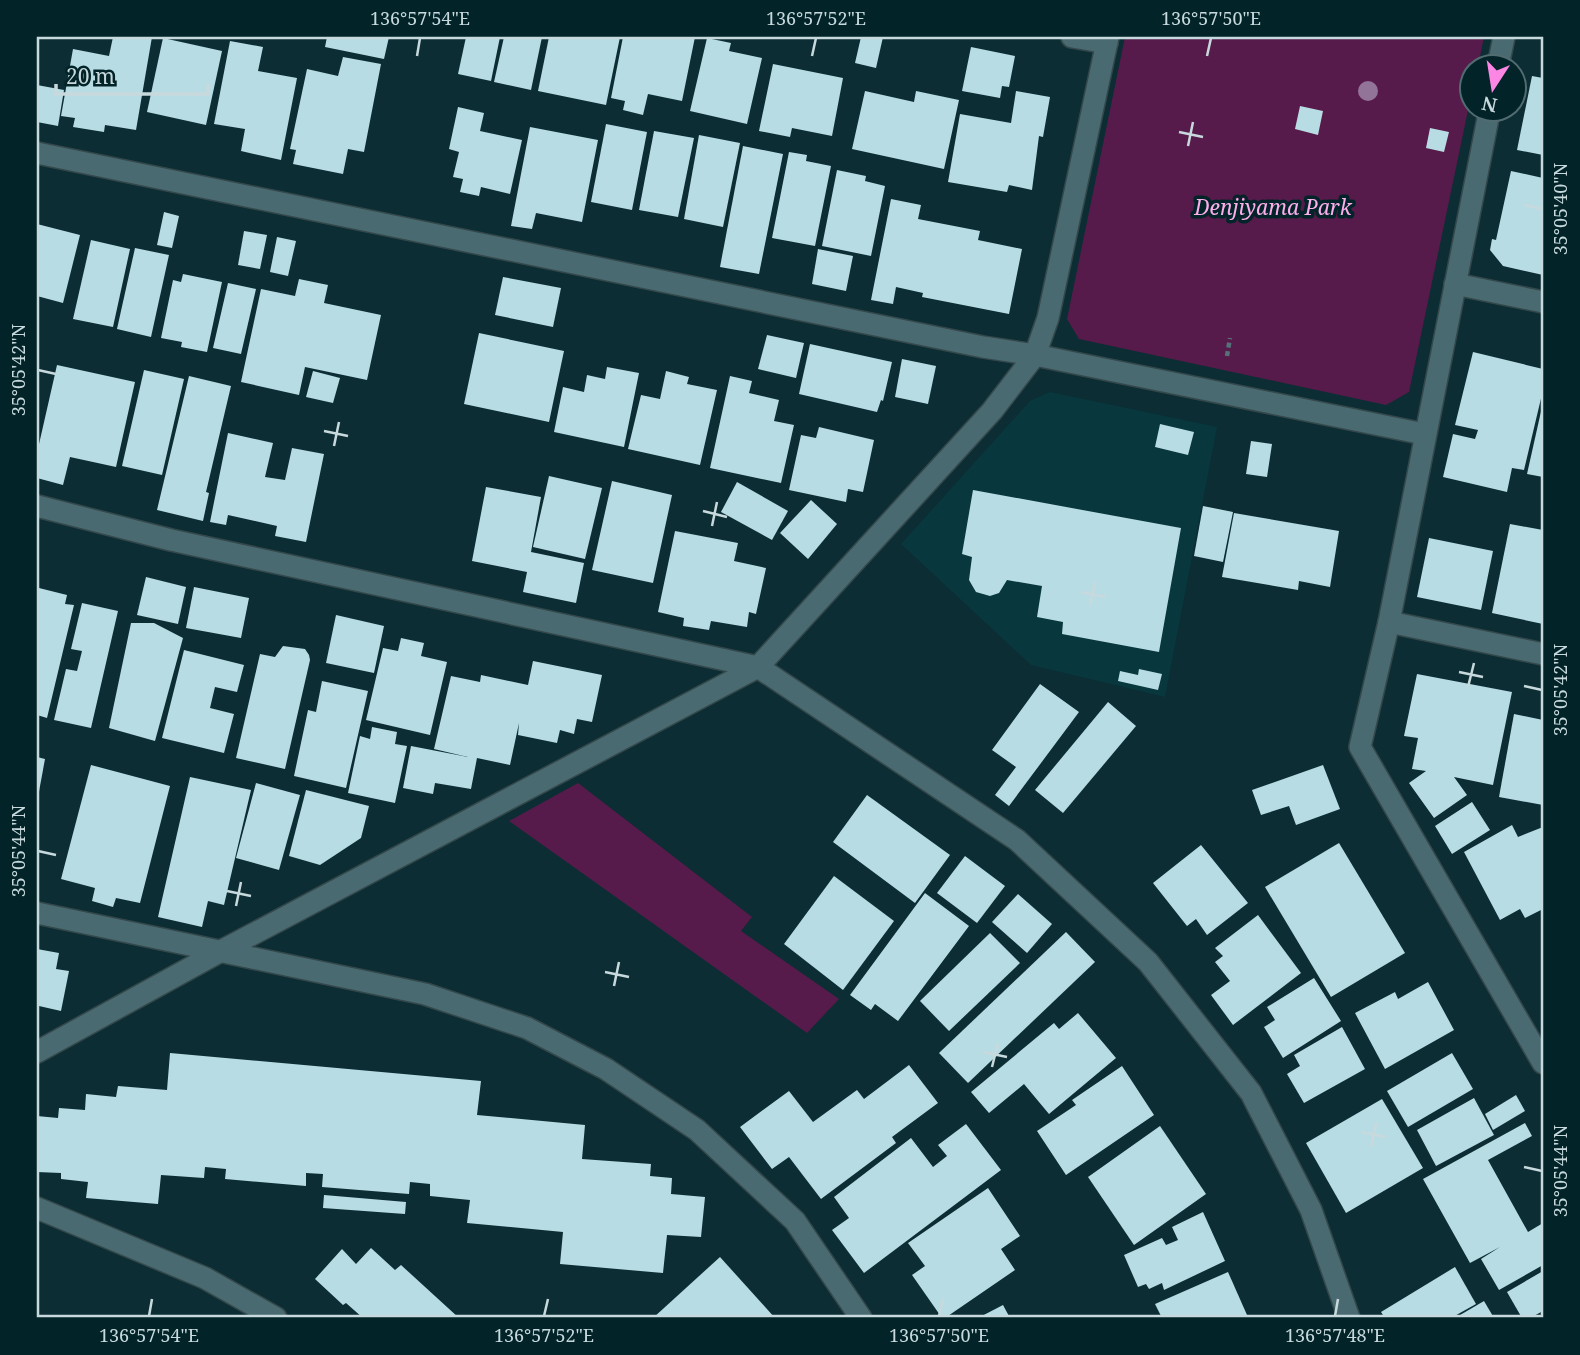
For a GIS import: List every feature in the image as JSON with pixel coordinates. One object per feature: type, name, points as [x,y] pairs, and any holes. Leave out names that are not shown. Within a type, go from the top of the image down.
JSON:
[{"type":"street","points":[[37,1052],[221,951],[758,667],[992,411],[1035,355],[1048,318],[1107,40],[1072,37]]},
{"type":"street","points":[[1487,122],[1389,622],[1360,747],[1543,1063]]},
{"type":"street","points":[[37,153],[969,344],[1424,434]]},
{"type":"street","points":[[1455,284],[1543,302]]},
{"type":"street","points":[[37,506],[171,540],[758,667],[1017,840],[1148,962],[1251,1093],[1311,1210],[1349,1318]]},
{"type":"street","points":[[1389,622],[1543,653]]},
{"type":"street","points":[[37,913],[425,994],[527,1028],[606,1069],[697,1130],[795,1221],[861,1318]]},
{"type":"street","points":[[37,1208],[205,1278],[276,1318]]},
{"type":"shaded area","points":[[1050,392],[1217,427],[1165,697],[1031,665],[901,544],[1030,401]]},
{"type":"green space","name":"Denjiyama Park","points":[[1125,37],[1484,37],[1481,52],[1458,52],[1458,122],[1466,122],[1409,392],[1386,405],[1079,339],[1067,319]]},
{"type":"green space","points":[[578,783],[752,917],[741,931],[839,999],[807,1033],[509,821]]},
{"type":"building","points":[[113,37],[152,37],[136,130],[105,125],[104,132],[73,127],[75,118],[61,116],[73,49],[109,56]]},
{"type":"building","points":[[327,37],[389,37],[384,59],[325,47]]},
{"type":"building","points":[[466,37],[500,37],[491,81],[458,74]]},
{"type":"building","points":[[504,37],[542,37],[531,90],[494,82]]},
{"type":"building","points":[[549,37],[620,37],[606,105],[538,91]]},
{"type":"building","points":[[623,37],[695,37],[682,101],[648,94],[643,115],[623,110],[625,101],[611,98]]},
{"type":"building","points":[[861,37],[883,37],[876,68],[855,63]]},
{"type":"building","points":[[163,38],[222,51],[206,125],[147,112]]},
{"type":"building","points":[[707,38],[731,43],[729,51],[762,58],[747,124],[690,111]]},
{"type":"building","points":[[230,41],[263,47],[258,71],[297,78],[281,160],[241,151],[245,129],[214,124]]},
{"type":"building","points":[[971,47],[1015,56],[1009,87],[1002,86],[1000,98],[962,91]]},
{"type":"building","points":[[343,57],[381,64],[364,152],[348,149],[343,174],[293,164],[296,150],[290,149],[307,69],[338,76]]},
{"type":"building","points":[[773,64],[843,78],[832,136],[792,128],[790,137],[759,131]]},
{"type":"building","points":[[1532,76],[1543,78],[1543,155],[1517,150],[1523,122],[1528,122],[1528,96]]},
{"type":"building","points":[[37,85],[64,90],[58,126],[37,122]]},
{"type":"building","points":[[865,91],[914,102],[916,91],[959,100],[944,169],[852,149]]},
{"type":"building","points":[[1016,91],[1050,97],[1043,137],[1039,136],[1032,190],[1009,185],[1007,192],[948,182],[960,114],[1011,123]]},
{"type":"building","points":[[1300,106],[1323,111],[1318,135],[1295,129]]},
{"type":"building","points":[[458,107],[484,113],[480,131],[522,140],[510,194],[481,187],[479,196],[460,192],[463,179],[453,177],[459,152],[449,149]]},
{"type":"building","points":[[606,124],[647,132],[632,210],[591,202]]},
{"type":"building","points":[[530,127],[598,140],[582,222],[536,213],[532,229],[511,226]]},
{"type":"building","points":[[1430,128],[1449,132],[1444,152],[1426,148]]},
{"type":"building","points":[[654,131],[694,138],[678,217],[639,210]]},
{"type":"building","points":[[699,135],[740,143],[723,227],[684,219]]},
{"type":"building","points":[[743,146],[783,154],[759,274],[720,267]]},
{"type":"building","points":[[789,152],[807,155],[806,161],[831,166],[815,246],[772,238]]},
{"type":"building","points":[[837,170],[866,176],[865,181],[885,186],[871,256],[822,246]]},
{"type":"building","points":[[1511,171],[1543,178],[1543,275],[1503,266],[1490,250],[1492,239],[1496,240]]},
{"type":"building","points":[[891,199],[921,205],[918,219],[980,231],[978,240],[1022,249],[1009,314],[922,297],[923,293],[896,287],[893,304],[871,300]]},
{"type":"building","points":[[164,212],[179,216],[172,248],[157,245]]},
{"type":"building","points":[[37,224],[80,235],[63,303],[37,296]]},
{"type":"building","points":[[244,231],[267,235],[260,269],[238,265]]},
{"type":"building","points":[[277,237],[296,241],[288,276],[270,272]]},
{"type":"building","points":[[91,240],[130,249],[113,327],[73,319]]},
{"type":"building","points":[[135,248],[169,255],[151,337],[117,329]]},
{"type":"building","points":[[818,249],[853,256],[846,291],[812,284]]},
{"type":"building","points":[[183,274],[222,282],[207,352],[181,347],[182,342],[161,338],[173,280],[181,282]]},
{"type":"building","points":[[503,277],[561,288],[553,327],[495,315]]},
{"type":"building","points":[[299,279],[328,285],[324,303],[381,315],[367,380],[305,367],[299,395],[241,382],[261,289],[295,296]]},
{"type":"building","points":[[228,283],[256,289],[241,354],[213,348]]},
{"type":"building","points":[[479,333],[564,351],[549,422],[464,404]]},
{"type":"building","points":[[767,335],[804,343],[796,378],[758,369]]},
{"type":"building","points":[[810,344],[892,362],[883,401],[881,400],[877,412],[799,394]]},
{"type":"building","points":[[1473,352],[1543,369],[1543,390],[1524,470],[1512,468],[1507,492],[1443,477],[1453,434],[1475,439],[1478,430],[1455,425]]},
{"type":"building","points":[[902,359],[936,366],[928,404],[895,397]]},
{"type":"building","points":[[57,365],[135,382],[116,467],[70,457],[63,485],[37,478],[37,453]]},
{"type":"building","points":[[607,367],[639,373],[624,447],[554,432],[563,387],[584,392],[587,375],[605,379]]},
{"type":"building","points":[[144,370],[184,379],[162,475],[122,466]]},
{"type":"building","points":[[313,371],[340,378],[333,403],[306,397]]},
{"type":"building","points":[[666,371],[689,377],[687,384],[717,390],[700,465],[628,449],[641,395],[660,399]]},
{"type":"building","points":[[189,376],[231,386],[206,492],[209,493],[203,521],[157,510]]},
{"type":"building","points":[[730,376],[752,381],[749,393],[779,400],[774,421],[794,425],[781,483],[710,468]]},
{"type":"building","points":[[1543,407],[1543,477],[1527,474]]},
{"type":"building","points":[[1160,424],[1194,432],[1188,455],[1155,447]]},
{"type":"building","points":[[819,427],[874,440],[863,492],[848,489],[846,502],[789,490],[801,435],[816,438]]},
{"type":"building","points":[[228,433],[273,443],[265,477],[285,480],[292,448],[324,454],[306,542],[275,536],[277,526],[228,515],[226,525],[210,522]]},
{"type":"building","points":[[1251,441],[1272,444],[1267,477],[1246,474]]},
{"type":"building","points":[[549,476],[602,488],[585,559],[533,547]]},
{"type":"building","points":[[612,481],[672,495],[653,583],[592,570]]},
{"type":"building","points":[[737,482],[788,511],[772,540],[721,512]]},
{"type":"building","points":[[486,487],[541,497],[531,552],[584,563],[576,603],[523,592],[527,572],[472,561]]},
{"type":"building","points":[[973,490],[1181,528],[1159,652],[1062,634],[1063,622],[1037,617],[1042,586],[1007,580],[999,593],[990,596],[976,592],[969,580],[972,557],[962,554]]},
{"type":"building","points":[[811,500],[837,524],[808,559],[780,533]]},
{"type":"building","points":[[1203,506],[1233,512],[1223,562],[1194,556]]},
{"type":"building","points":[[1234,513],[1339,531],[1330,587],[1299,581],[1298,590],[1222,577]]},
{"type":"building","points":[[1510,524],[1543,530],[1543,624],[1492,613]]},
{"type":"building","points":[[675,531],[738,543],[734,561],[766,568],[756,614],[749,612],[747,627],[711,621],[709,630],[683,626],[684,618],[658,612]]},
{"type":"building","points":[[1429,538],[1493,551],[1481,610],[1417,597]]},
{"type":"building","points":[[146,577],[186,587],[178,624],[137,615]]},
{"type":"building","points":[[194,587],[249,598],[241,638],[186,628]]},
{"type":"building","points":[[39,588],[67,595],[65,604],[74,605],[47,718],[37,715]]},
{"type":"building","points":[[82,603],[118,611],[91,728],[54,720],[66,669],[77,671],[82,651],[71,649]]},
{"type":"building","points":[[336,615],[384,626],[374,673],[326,663]]},
{"type":"building","points":[[131,623],[154,623],[183,638],[155,741],[109,728]]},
{"type":"building","points":[[401,638],[424,643],[421,656],[447,662],[430,735],[366,720],[383,648],[398,651]]},
{"type":"building","points":[[283,646],[305,649],[310,660],[285,769],[236,758],[260,654],[275,657]]},
{"type":"building","points":[[184,650],[244,665],[237,692],[215,687],[210,708],[234,714],[224,753],[162,738]]},
{"type":"building","points":[[533,661],[602,675],[592,722],[577,719],[574,734],[560,730],[557,743],[518,735],[519,723],[510,765],[477,758],[471,789],[435,783],[433,794],[403,788],[411,746],[468,757],[434,749],[451,676],[480,682],[481,675],[528,685]]},
{"type":"building","points":[[1139,669],[1162,674],[1158,690],[1118,681],[1120,671],[1138,675]]},
{"type":"building","points":[[1417,674],[1512,692],[1493,785],[1454,777],[1467,795],[1434,818],[1409,783],[1426,771],[1412,769],[1418,738],[1404,736]]},
{"type":"building","points":[[322,681],[368,691],[346,788],[294,776],[308,710],[316,712]]},
{"type":"building","points":[[1040,684],[1079,712],[1009,806],[995,795],[1016,767],[992,750]]},
{"type":"building","points":[[1108,702],[1136,726],[1063,813],[1035,790]]},
{"type":"building","points":[[1514,714],[1543,720],[1543,805],[1499,797]]},
{"type":"building","points":[[372,727],[397,732],[395,744],[407,746],[395,803],[348,793],[360,736],[370,739]]},
{"type":"building","points":[[37,757],[45,759],[38,797],[37,797]]},
{"type":"building","points":[[91,765],[170,786],[140,903],[116,898],[113,907],[92,901],[95,888],[61,879]]},
{"type":"building","points":[[1323,765],[1340,809],[1296,825],[1289,806],[1261,815],[1252,790]]},
{"type":"building","points":[[190,777],[251,790],[224,905],[208,901],[202,927],[158,917]]},
{"type":"building","points":[[256,783],[300,795],[279,870],[236,858]]},
{"type":"building","points":[[306,790],[369,806],[361,838],[320,865],[289,856]]},
{"type":"building","points":[[867,795],[950,855],[915,903],[833,842]]},
{"type":"building","points":[[1472,802],[1490,830],[1452,854],[1435,826]]},
{"type":"building","points":[[1512,825],[1518,837],[1543,827],[1543,909],[1525,918],[1520,909],[1500,920],[1464,852]]},
{"type":"building","points":[[1339,843],[1405,953],[1331,997],[1265,887]]},
{"type":"building","points":[[1201,845],[1248,903],[1207,935],[1196,919],[1187,926],[1153,883]]},
{"type":"building","points":[[965,856],[1005,886],[977,923],[937,893]]},
{"type":"building","points":[[834,876],[894,921],[843,990],[784,944]]},
{"type":"building","points":[[925,893],[969,926],[898,1021],[875,1004],[871,1010],[850,995]]},
{"type":"building","points":[[1018,894],[1052,924],[1027,953],[992,922]]},
{"type":"building","points":[[1258,915],[1301,973],[1233,1025],[1211,995],[1230,981],[1215,962],[1223,956],[1215,948]]},
{"type":"building","points":[[1066,932],[1095,962],[968,1083],[939,1053]]},
{"type":"building","points":[[990,933],[1020,963],[949,1031],[920,1001]]},
{"type":"building","points":[[37,949],[59,953],[56,969],[69,971],[61,1011],[39,1006],[37,1011]]},
{"type":"building","points":[[1314,978],[1341,1021],[1283,1058],[1264,1027],[1275,1020],[1267,1007]]},
{"type":"building","points":[[1428,982],[1454,1030],[1385,1069],[1355,1013],[1395,992],[1398,999]]},
{"type":"building","points":[[1078,1013],[1116,1058],[1049,1114],[1024,1084],[989,1113],[971,1092],[1054,1023],[1059,1029]]},
{"type":"building","points":[[1342,1027],[1365,1069],[1304,1103],[1287,1074],[1300,1066],[1294,1055]]},
{"type":"building","points":[[170,1053],[481,1081],[477,1115],[585,1125],[582,1159],[651,1164],[650,1176],[672,1178],[671,1194],[705,1197],[701,1237],[667,1235],[663,1273],[560,1264],[563,1232],[467,1223],[470,1200],[430,1196],[430,1184],[410,1182],[409,1194],[322,1187],[323,1174],[306,1173],[306,1186],[225,1179],[226,1169],[205,1167],[204,1178],[161,1175],[158,1204],[86,1198],[88,1182],[61,1179],[61,1173],[37,1172],[37,1116],[58,1118],[59,1108],[85,1110],[86,1094],[116,1097],[118,1086],[167,1090]]},
{"type":"building","points":[[1452,1053],[1473,1089],[1408,1127],[1387,1091]]},
{"type":"building","points":[[909,1065],[938,1103],[892,1137],[896,1143],[821,1199],[789,1157],[772,1169],[740,1127],[789,1091],[813,1122],[857,1090],[864,1099]]},
{"type":"building","points":[[1122,1066],[1154,1115],[1066,1175],[1037,1131],[1076,1105],[1072,1100]]},
{"type":"building","points":[[1516,1095],[1525,1111],[1493,1130],[1485,1114]]},
{"type":"building","points":[[1474,1098],[1494,1135],[1436,1166],[1417,1130]]},
{"type":"building","points":[[1382,1099],[1423,1168],[1346,1213],[1306,1143]]},
{"type":"building","points":[[1525,1123],[1532,1136],[1488,1160],[1528,1232],[1543,1223],[1543,1265],[1499,1290],[1481,1259],[1500,1247],[1470,1263],[1423,1179]]},
{"type":"building","points":[[966,1124],[1001,1170],[864,1273],[832,1230],[849,1218],[834,1197],[911,1138],[933,1167],[947,1156],[938,1145]]},
{"type":"building","points":[[1160,1126],[1206,1194],[1134,1245],[1088,1177]]},
{"type":"building","points":[[988,1188],[1020,1236],[1001,1249],[1015,1270],[942,1318],[912,1275],[925,1266],[908,1243]]},
{"type":"building","points":[[324,1195],[406,1202],[405,1214],[323,1208]]},
{"type":"building","points":[[1203,1212],[1225,1261],[1164,1290],[1162,1283],[1149,1289],[1146,1284],[1138,1287],[1124,1255],[1162,1238],[1166,1245],[1178,1240],[1172,1227]]},
{"type":"building","points":[[371,1248],[395,1270],[401,1265],[459,1318],[363,1318],[346,1303],[343,1305],[315,1279],[342,1249],[356,1264]]},
{"type":"building","points":[[720,1257],[775,1318],[653,1318]]},
{"type":"building","points":[[1455,1267],[1476,1304],[1451,1318],[1385,1318],[1381,1312]]},
{"type":"building","points":[[1543,1271],[1543,1311],[1530,1318],[1522,1318],[1507,1292]]},
{"type":"building","points":[[1228,1272],[1247,1315],[1240,1318],[1162,1318],[1155,1304]]},
{"type":"building","points":[[1484,1301],[1494,1318],[1455,1318]]},
{"type":"building","points":[[1003,1305],[1010,1318],[978,1318]]}]
